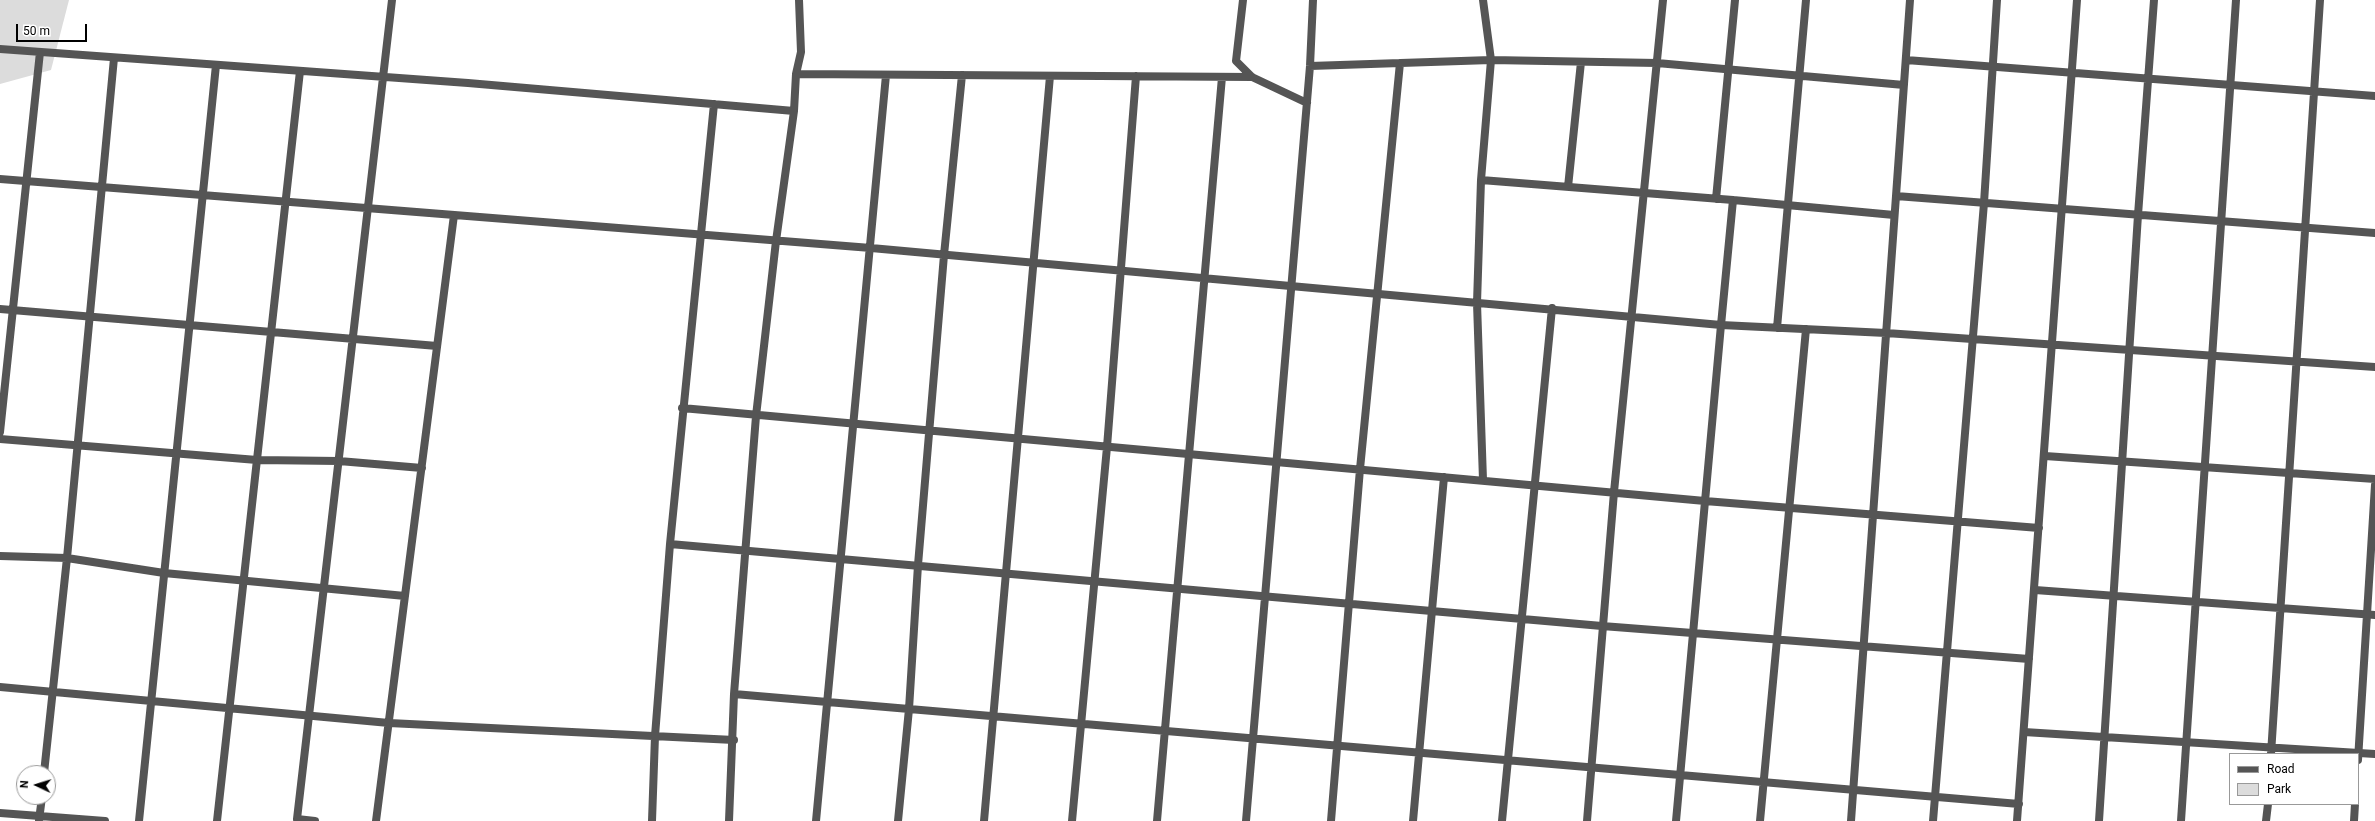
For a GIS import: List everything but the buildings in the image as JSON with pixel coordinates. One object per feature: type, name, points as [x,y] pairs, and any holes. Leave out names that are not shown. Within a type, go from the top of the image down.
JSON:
[{"type":"street","points":[[315,821],[297,820],[354,339],[392,0]]},
{"type":"street","points":[[729,821],[734,740],[734,694],[756,416],[776,242],[794,111],[796,74],[801,52],[799,0]]},
{"type":"street","points":[[1243,0],[1236,60],[1252,77],[1307,103]]},
{"type":"street","points":[[1246,821],[1307,103],[1313,0]]},
{"type":"street","points":[[1483,0],[1491,60],[1481,180],[1476,303],[1483,480]]},
{"type":"street","points":[[1587,821],[1614,492],[1663,0]]},
{"type":"street","points":[[1716,199],[1735,0]]},
{"type":"street","points":[[1778,328],[1806,0]]},
{"type":"street","points":[[1851,821],[1910,0]]},
{"type":"street","points":[[1933,821],[1984,203],[1997,0]]},
{"type":"street","points":[[2017,821],[2077,0]]},
{"type":"street","points":[[2099,821],[2129,349],[2154,0]]},
{"type":"street","points":[[2181,821],[2236,0]]},
{"type":"street","points":[[2271,751],[2320,0]]},
{"type":"street","points":[[0,49],[300,71],[794,111]]},
{"type":"street","points":[[0,432],[40,52]]},
{"type":"street","points":[[45,765],[67,558],[88,317],[114,58]]},
{"type":"street","points":[[1310,66],[1491,60],[1657,63],[1904,85]]},
{"type":"street","points":[[1906,60],[2375,96]]},
{"type":"street","points":[[1568,187],[1581,62]]},
{"type":"street","points":[[1331,821],[1360,469],[1379,294],[1400,63]]},
{"type":"street","points":[[139,821],[188,326],[216,65]]},
{"type":"street","points":[[217,821],[228,708],[300,71]]},
{"type":"street","points":[[796,74],[1252,77]]},
{"type":"street","points":[[816,821],[825,702],[854,425],[886,75]]},
{"type":"street","points":[[898,821],[909,709],[918,565],[944,255],[962,75]]},
{"type":"street","points":[[984,821],[1050,76]]},
{"type":"street","points":[[1072,821],[1107,447],[1122,271],[1136,76]]},
{"type":"street","points":[[1156,821],[1190,454],[1222,77]]},
{"type":"street","points":[[652,821],[655,736],[670,544],[699,236],[714,104]]},
{"type":"street","points":[[0,179],[369,207],[699,236],[871,248],[1476,303],[1552,308],[1721,325],[1886,333],[2375,367]]},
{"type":"street","points":[[1481,180],[1733,200],[1894,215]]},
{"type":"street","points":[[1896,196],[2375,233]]},
{"type":"street","points":[[1676,821],[1733,200]]},
{"type":"street","points":[[376,821],[454,215]]},
{"type":"street","points":[[1502,821],[1552,308]]},
{"type":"street","points":[[0,309],[437,346]]},
{"type":"street","points":[[1760,821],[1806,329]]},
{"type":"street","points":[[682,408],[930,432],[1534,484],[1873,516],[2039,528]]},
{"type":"street","points":[[0,439],[257,460],[339,461],[422,468]]},
{"type":"street","points":[[2044,456],[2375,478]]},
{"type":"street","points":[[1413,821],[1444,477]]},
{"type":"street","points":[[2358,753],[2371,615],[2375,485]]},
{"type":"street","points":[[670,544],[1602,626],[2029,659]]},
{"type":"street","points":[[0,556],[67,558],[164,573],[405,596]]},
{"type":"street","points":[[2034,590],[2371,615]]},
{"type":"street","points":[[0,687],[389,723],[734,740]]},
{"type":"street","points":[[734,694],[2019,804]]},
{"type":"street","points":[[2024,732],[2186,743],[2300,753]]},
{"type":"street","points":[[2359,757],[2375,754]]},
{"type":"street","points":[[39,818],[41,805]]},
{"type":"street","points":[[2266,821],[2268,805]]},
{"type":"street","points":[[2354,821],[2355,805]]},
{"type":"street","points":[[0,813],[39,818],[105,821]]},
{"type":"green space","points":[[0,0],[69,0],[51,70],[0,84]]}]
